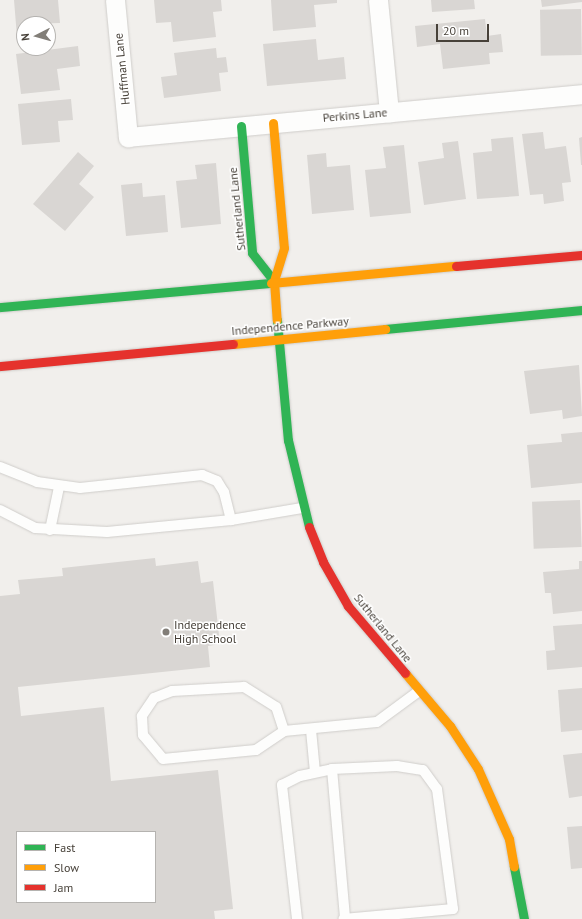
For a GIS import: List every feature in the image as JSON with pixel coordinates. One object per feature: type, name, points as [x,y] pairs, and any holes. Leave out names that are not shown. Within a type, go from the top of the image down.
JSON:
[{"type":"main road","name":"Sutherland Lane","points":[[273,123],[284,248],[274,281],[290,452],[302,508],[323,562],[348,606],[420,691],[464,747],[490,792],[515,864],[524,919]]},
{"type":"main road","name":"Sutherland Lane","points":[[241,126],[252,253],[274,281]]},
{"type":"main road","points":[[0,307],[274,281],[582,255]]},
{"type":"main road","name":"Independence Parkway","points":[[0,366],[582,310]]},
{"type":"street","name":"Huffman Lane","points":[[115,0],[128,137]]},
{"type":"street","points":[[378,0],[389,112]]},
{"type":"street","name":"Perkins Lane","points":[[128,137],[582,94]]},
{"type":"lane","points":[[0,467],[58,487],[202,476],[217,481],[224,492],[230,520]]},
{"type":"lane","points":[[50,530],[58,487]]},
{"type":"lane","points":[[0,510],[22,523],[50,530],[107,532],[230,520],[302,508]]},
{"type":"lane","points":[[284,731],[276,707],[244,687],[172,691],[154,698],[142,716],[143,735],[163,759],[256,750],[284,731],[311,730],[377,722],[420,691]]},
{"type":"lane","points":[[311,730],[315,772]]},
{"type":"lane","points":[[297,919],[282,785],[315,772],[332,769],[397,766],[423,770],[437,789],[454,909],[344,919],[332,769]]},
{"type":"building","points":[[14,0],[58,0],[60,23],[56,23],[56,16],[16,16],[16,25]]},
{"type":"building","points":[[154,0],[221,0],[222,11],[213,12],[216,37],[173,42],[171,22],[156,23]]},
{"type":"building","points":[[271,0],[337,0],[337,3],[314,5],[316,27],[273,31]]},
{"type":"building","points":[[431,0],[474,0],[475,9],[432,12]]},
{"type":"building","points":[[541,0],[582,0],[582,2],[542,7]]},
{"type":"building","points":[[581,9],[582,55],[541,56],[540,10]]},
{"type":"building","points":[[485,19],[487,36],[501,34],[503,52],[489,53],[490,64],[443,69],[440,44],[417,47],[415,26]]},
{"type":"building","points":[[316,39],[318,60],[344,57],[346,79],[267,86],[263,44]]},
{"type":"building","points":[[78,46],[80,66],[57,69],[60,90],[21,94],[16,56],[56,56],[56,49]]},
{"type":"building","points":[[216,48],[217,58],[226,57],[228,72],[219,73],[221,91],[164,98],[161,77],[177,75],[174,53]]},
{"type":"building","points":[[71,99],[73,120],[58,121],[60,142],[22,145],[18,104]]},
{"type":"building","points":[[543,132],[545,149],[566,146],[571,182],[562,183],[564,201],[544,204],[543,194],[530,195],[522,134]]},
{"type":"building","points":[[513,137],[519,196],[477,199],[473,153],[492,151],[491,139]]},
{"type":"building","points":[[582,137],[582,165],[581,165],[579,138]]},
{"type":"building","points":[[458,141],[466,199],[424,205],[418,162],[444,158],[442,143]]},
{"type":"building","points":[[404,145],[411,213],[370,217],[365,170],[386,168],[383,147]]},
{"type":"building","points":[[78,152],[94,166],[79,184],[94,197],[65,231],[33,204]]},
{"type":"building","points":[[326,153],[327,167],[350,165],[354,210],[312,214],[307,155]]},
{"type":"building","points":[[216,163],[221,224],[181,228],[176,181],[197,179],[195,165]]},
{"type":"building","points":[[142,183],[143,197],[165,195],[168,232],[126,236],[121,185]]},
{"type":"building","points":[[579,365],[582,416],[563,419],[562,410],[530,414],[524,371]]},
{"type":"building","points":[[582,432],[582,483],[531,488],[527,445],[562,442],[561,434]]},
{"type":"building","points":[[580,500],[582,547],[534,549],[532,502]]},
{"type":"building","points":[[155,558],[156,566],[198,561],[201,583],[213,581],[220,644],[208,646],[210,667],[18,687],[21,716],[104,707],[111,781],[218,770],[233,909],[214,911],[215,919],[0,919],[0,596],[20,594],[18,580],[63,576],[62,568]]},
{"type":"building","points":[[579,561],[582,561],[582,611],[553,614],[551,593],[545,593],[543,572],[579,569]]},
{"type":"building","points":[[582,624],[582,667],[547,670],[546,651],[555,650],[553,626]]},
{"type":"building","points":[[582,688],[582,730],[561,732],[558,690]]},
{"type":"building","points":[[582,753],[582,796],[569,798],[563,755]]},
{"type":"building","points":[[582,826],[582,868],[571,869],[567,827]]},
{"type":"traffic: fast","points":[[241,126],[252,253],[274,281]]},
{"type":"traffic: fast","points":[[0,307],[271,283]]},
{"type":"traffic: fast","points":[[385,329],[582,310]]},
{"type":"traffic: fast","points":[[277,320],[288,440],[309,527]]},
{"type":"traffic: fast","points":[[514,867],[524,919]]},
{"type":"traffic: slow","points":[[273,123],[284,248],[274,281],[277,320]]},
{"type":"traffic: slow","points":[[271,283],[456,266]]},
{"type":"traffic: slow","points":[[233,344],[385,329]]},
{"type":"traffic: slow","points":[[405,673],[450,726],[478,769],[509,839],[514,867]]},
{"type":"traffic: jam","points":[[456,266],[582,255]]},
{"type":"traffic: jam","points":[[0,366],[233,344]]},
{"type":"traffic: jam","points":[[309,527],[323,562],[348,606],[405,673]]},
{"type":"place","name":"Independence High School","points":[[166,632]]}]
